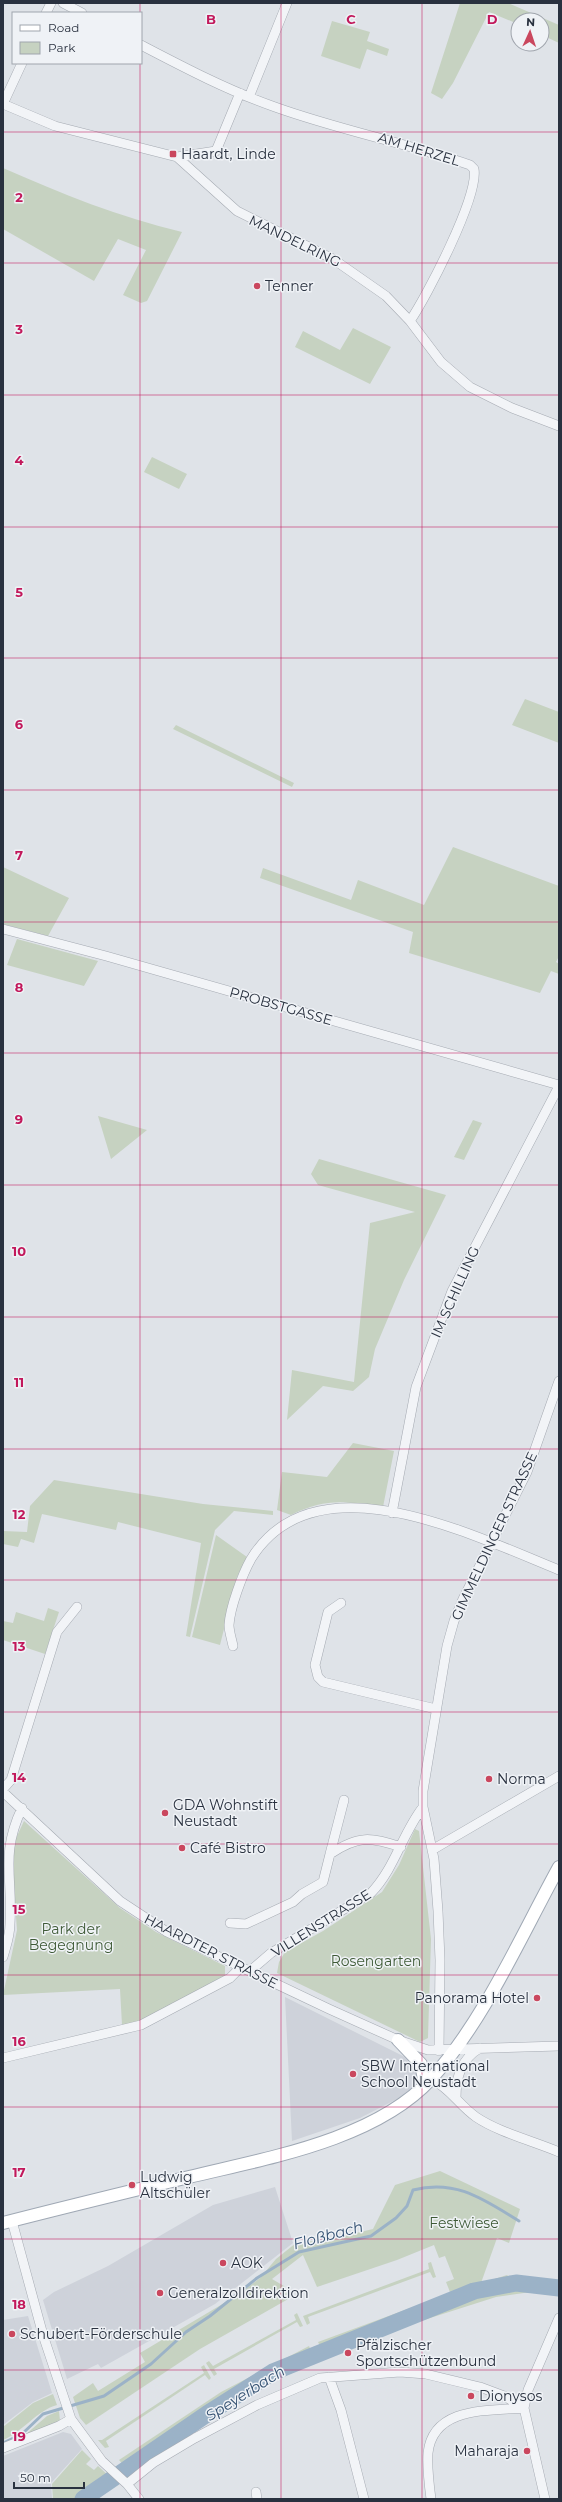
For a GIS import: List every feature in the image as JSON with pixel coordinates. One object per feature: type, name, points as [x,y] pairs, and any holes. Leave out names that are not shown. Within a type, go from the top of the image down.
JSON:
[{"type":"main road","points":[[7,2222],[315,2144],[387,2115],[402,2106],[428,2082],[454,2050],[476,2018],[559,1867]]},
{"type":"main road","points":[[398,2040],[421,2064],[428,2082]]},
{"type":"street","points":[[46,12],[51,3]]},
{"type":"street","points":[[63,3],[73,5],[81,12]]},
{"type":"street","points":[[249,97],[287,3]]},
{"type":"street","name":"AM HERZEL","points":[[142,45],[240,94],[302,116],[419,148],[470,165],[474,169],[472,193],[426,294],[410,321]]},
{"type":"street","points":[[3,104],[22,64]]},
{"type":"street","points":[[178,157],[216,151],[240,94]]},
{"type":"street","name":"MANDELRING","points":[[3,104],[37,120],[61,128],[178,157],[237,211],[346,266],[386,296],[410,321],[441,362],[470,387],[506,405],[559,426]]},
{"type":"street","name":"PROBSTGASSE","points":[[3,928],[106,956],[559,1086]]},
{"type":"street","name":"IM SCHILLING","points":[[392,1513],[416,1387],[452,1291],[559,1086]]},
{"type":"street","name":"GIMMELDINGER STRASSE","points":[[439,2051],[440,1960],[432,1850],[423,1807],[423,1791],[447,1646],[454,1621],[491,1542],[527,1472],[559,1381]]},
{"type":"street","points":[[233,1646],[229,1625],[239,1588],[248,1565],[256,1551],[275,1531],[302,1515],[326,1508],[355,1507],[444,1524],[559,1570]]},
{"type":"street","points":[[341,1603],[328,1612],[315,1665],[318,1678],[323,1682],[436,1709]]},
{"type":"street","name":"HAARDTER STRASSE","points":[[77,1608],[57,1632],[11,1780],[3,1791],[129,1907],[167,1932],[398,2040],[428,2050],[439,2051],[481,2047],[559,2046]]},
{"type":"street","points":[[432,1850],[559,1776]]},
{"type":"street","points":[[230,1923],[246,1924],[293,1902],[302,1894],[323,1882],[344,1800]]},
{"type":"street","name":"VILLENSTRASSE","points":[[250,1971],[271,1953],[371,1893],[382,1882],[401,1847],[413,1820],[423,1807]]},
{"type":"street","points":[[3,1957],[10,1926],[6,1852],[10,1831],[22,1808]]},
{"type":"street","points":[[330,1854],[348,1842],[359,1839],[376,1839],[401,1847]]},
{"type":"street","points":[[3,2058],[142,2025],[230,1978],[241,1967]]},
{"type":"street","points":[[456,2098],[457,2080],[463,2064],[471,2054],[481,2047]]},
{"type":"street","points":[[428,2082],[446,2087],[465,2108],[477,2118],[559,2152]]},
{"type":"street","points":[[7,2222],[68,2410],[102,2461],[125,2482],[138,2499]]},
{"type":"street","points":[[545,2499],[524,2408],[528,2390],[559,2318]]},
{"type":"street","points":[[125,2482],[195,2438],[257,2405],[320,2378],[400,2372],[426,2374],[480,2387],[504,2396],[524,2408]]},
{"type":"street","points":[[329,2377],[341,2410],[364,2499]]},
{"type":"street","points":[[431,2499],[428,2453],[431,2439],[439,2426],[460,2415],[524,2408]]},
{"type":"street","points":[[3,2448],[59,2426],[68,2410]]},
{"type":"shaded area","name":"SBW International School Neustadt","points":[[285,1997],[411,2060],[418,2078],[412,2088],[399,2098],[360,2118],[292,2141]]},
{"type":"shaded area","points":[[275,2187],[293,2243],[215,2304],[101,2368],[98,2364],[67,2379],[43,2300],[54,2292],[108,2266],[213,2205]]},
{"type":"shaded area","points":[[28,2316],[52,2393],[33,2402],[3,2425],[3,2320]]},
{"type":"shaded area","points":[[63,2432],[71,2434],[82,2449],[51,2483],[52,2499],[3,2499],[3,2456]]},
{"type":"green space","points":[[460,3],[508,3],[529,12],[510,12],[510,21],[489,12],[453,83],[442,99],[431,93]]},
{"type":"green space","points":[[332,21],[370,32],[367,41],[389,49],[387,56],[367,49],[360,69],[321,56]]},
{"type":"green space","points":[[550,21],[559,25],[559,43],[550,39]]},
{"type":"green space","points":[[3,168],[47,187],[113,212],[182,232],[147,301],[141,303],[123,295],[146,250],[118,239],[94,281],[3,229]]},
{"type":"green space","points":[[353,328],[391,347],[370,384],[295,347],[303,331],[340,350]]},
{"type":"green space","points":[[152,457],[187,474],[179,489],[144,472]]},
{"type":"green space","points":[[525,699],[559,712],[559,743],[512,725]]},
{"type":"green space","points":[[176,725],[294,783],[292,787],[173,729]]},
{"type":"green space","points":[[453,847],[559,886],[559,956],[556,962],[559,964],[559,974],[551,971],[540,993],[409,953],[413,932],[260,878],[263,868],[351,900],[358,880],[424,905]]},
{"type":"green space","points":[[3,867],[69,898],[48,936],[3,924]]},
{"type":"green space","points":[[17,939],[98,961],[84,986],[7,965]]},
{"type":"green space","points":[[98,1116],[147,1130],[111,1159]]},
{"type":"green space","points":[[473,1120],[482,1123],[464,1160],[454,1157]]},
{"type":"green space","points":[[319,1159],[446,1195],[404,1280],[375,1349],[369,1377],[353,1391],[323,1386],[287,1420],[292,1370],[354,1382],[370,1223],[415,1212],[318,1185],[311,1174]]},
{"type":"green space","points":[[353,1443],[394,1451],[383,1507],[336,1502],[316,1505],[291,1515],[277,1510],[282,1472],[327,1477]]},
{"type":"green space","points":[[54,1480],[203,1504],[273,1511],[273,1515],[234,1511],[215,1530],[190,1637],[186,1636],[201,1543],[118,1522],[116,1530],[42,1514],[34,1543],[21,1539],[18,1547],[3,1544],[3,1531],[27,1532],[30,1506]]},
{"type":"green space","points":[[216,1535],[247,1557],[237,1577],[220,1645],[192,1637]]},
{"type":"green space","points":[[48,1608],[59,1612],[45,1654],[3,1640],[3,1621],[13,1623],[16,1612],[44,1621]]},
{"type":"green space","name":"Park der Begegnung","points":[[24,1821],[120,1908],[156,1932],[225,1966],[225,1975],[152,2016],[125,2026],[122,2025],[120,1989],[3,1995],[17,1930],[11,1849]]},
{"type":"green space","name":"Rosengarten","points":[[415,1829],[419,1831],[431,1939],[428,2038],[420,2042],[277,1973],[279,1962],[285,1952],[323,1931],[382,1892],[399,1865]]},
{"type":"green space","name":"Festwiese","points":[[440,2171],[520,2209],[509,2243],[497,2238],[481,2283],[450,2292],[446,2282],[454,2279],[445,2256],[439,2258],[434,2245],[397,2260],[317,2287],[303,2255],[272,2279],[284,2286],[290,2298],[200,2349],[86,2425],[80,2418],[73,2397],[93,2383],[98,2391],[145,2362],[140,2353],[236,2296],[260,2278],[276,2259],[296,2243],[331,2239],[373,2229],[395,2185]]},
{"type":"green space","points":[[431,2262],[436,2277],[433,2278],[430,2272],[308,2317],[310,2323],[307,2325],[303,2316],[429,2269],[428,2263]]},
{"type":"green space","points":[[507,2275],[518,2285],[559,2290],[559,2295],[531,2292],[496,2297],[358,2341],[324,2354],[318,2342],[451,2293]]},
{"type":"green space","points":[[297,2313],[303,2326],[300,2327],[297,2322],[214,2369],[217,2374],[214,2376],[206,2363],[209,2361],[213,2366],[296,2320],[294,2315]]},
{"type":"green space","points":[[309,2346],[316,2362],[242,2396],[129,2471],[119,2460],[221,2392]]},
{"type":"green space","points":[[204,2365],[211,2378],[209,2380],[205,2375],[106,2441],[109,2447],[105,2448],[98,2440],[102,2440],[204,2373],[201,2367]]},
{"type":"green space","points":[[53,2394],[57,2405],[36,2416],[17,2432],[3,2440],[3,2427],[33,2403]]},
{"type":"green space","points":[[59,2411],[60,2421],[25,2435],[47,2416]]},
{"type":"green space","points":[[82,2450],[91,2459],[86,2464],[94,2470],[98,2466],[110,2477],[75,2499],[53,2499],[52,2484]]},
{"type":"waterway","name":"Floßbach","points":[[3,2443],[22,2434],[43,2414],[104,2396],[151,2364],[186,2332],[210,2316],[257,2278],[299,2252],[371,2236],[396,2218],[407,2206],[413,2190],[428,2187],[456,2189],[469,2193],[493,2205],[519,2221]]},
{"type":"waterway","name":"Speyerbach","points":[[83,2499],[207,2414],[273,2372],[474,2291],[516,2283],[559,2288]]},
{"type":"place","name":"Haardt, Linde","points":[[173,154]]},
{"type":"place","name":"Tenner","points":[[257,286]]},
{"type":"place","name":"Norma","points":[[489,1779]]},
{"type":"place","name":"GDA Wohnstift Neustadt","points":[[165,1813]]},
{"type":"place","name":"Café Bistro","points":[[182,1848]]},
{"type":"place","name":"Panorama Hotel","points":[[537,1998]]},
{"type":"place","name":"SBW International School Neustadt","points":[[353,2074]]},
{"type":"place","name":"Ludwig Altschüler","points":[[132,2185]]},
{"type":"place","name":"AOK","points":[[223,2263]]},
{"type":"place","name":"Generalzolldirektion","points":[[160,2293]]},
{"type":"place","name":"Schubert-Förderschule","points":[[12,2334]]},
{"type":"place","name":"Pfälzischer Sportschützenbund","points":[[348,2353]]},
{"type":"place","name":"Dionysos","points":[[471,2396]]},
{"type":"place","name":"Maharaja","points":[[527,2451]]}]
